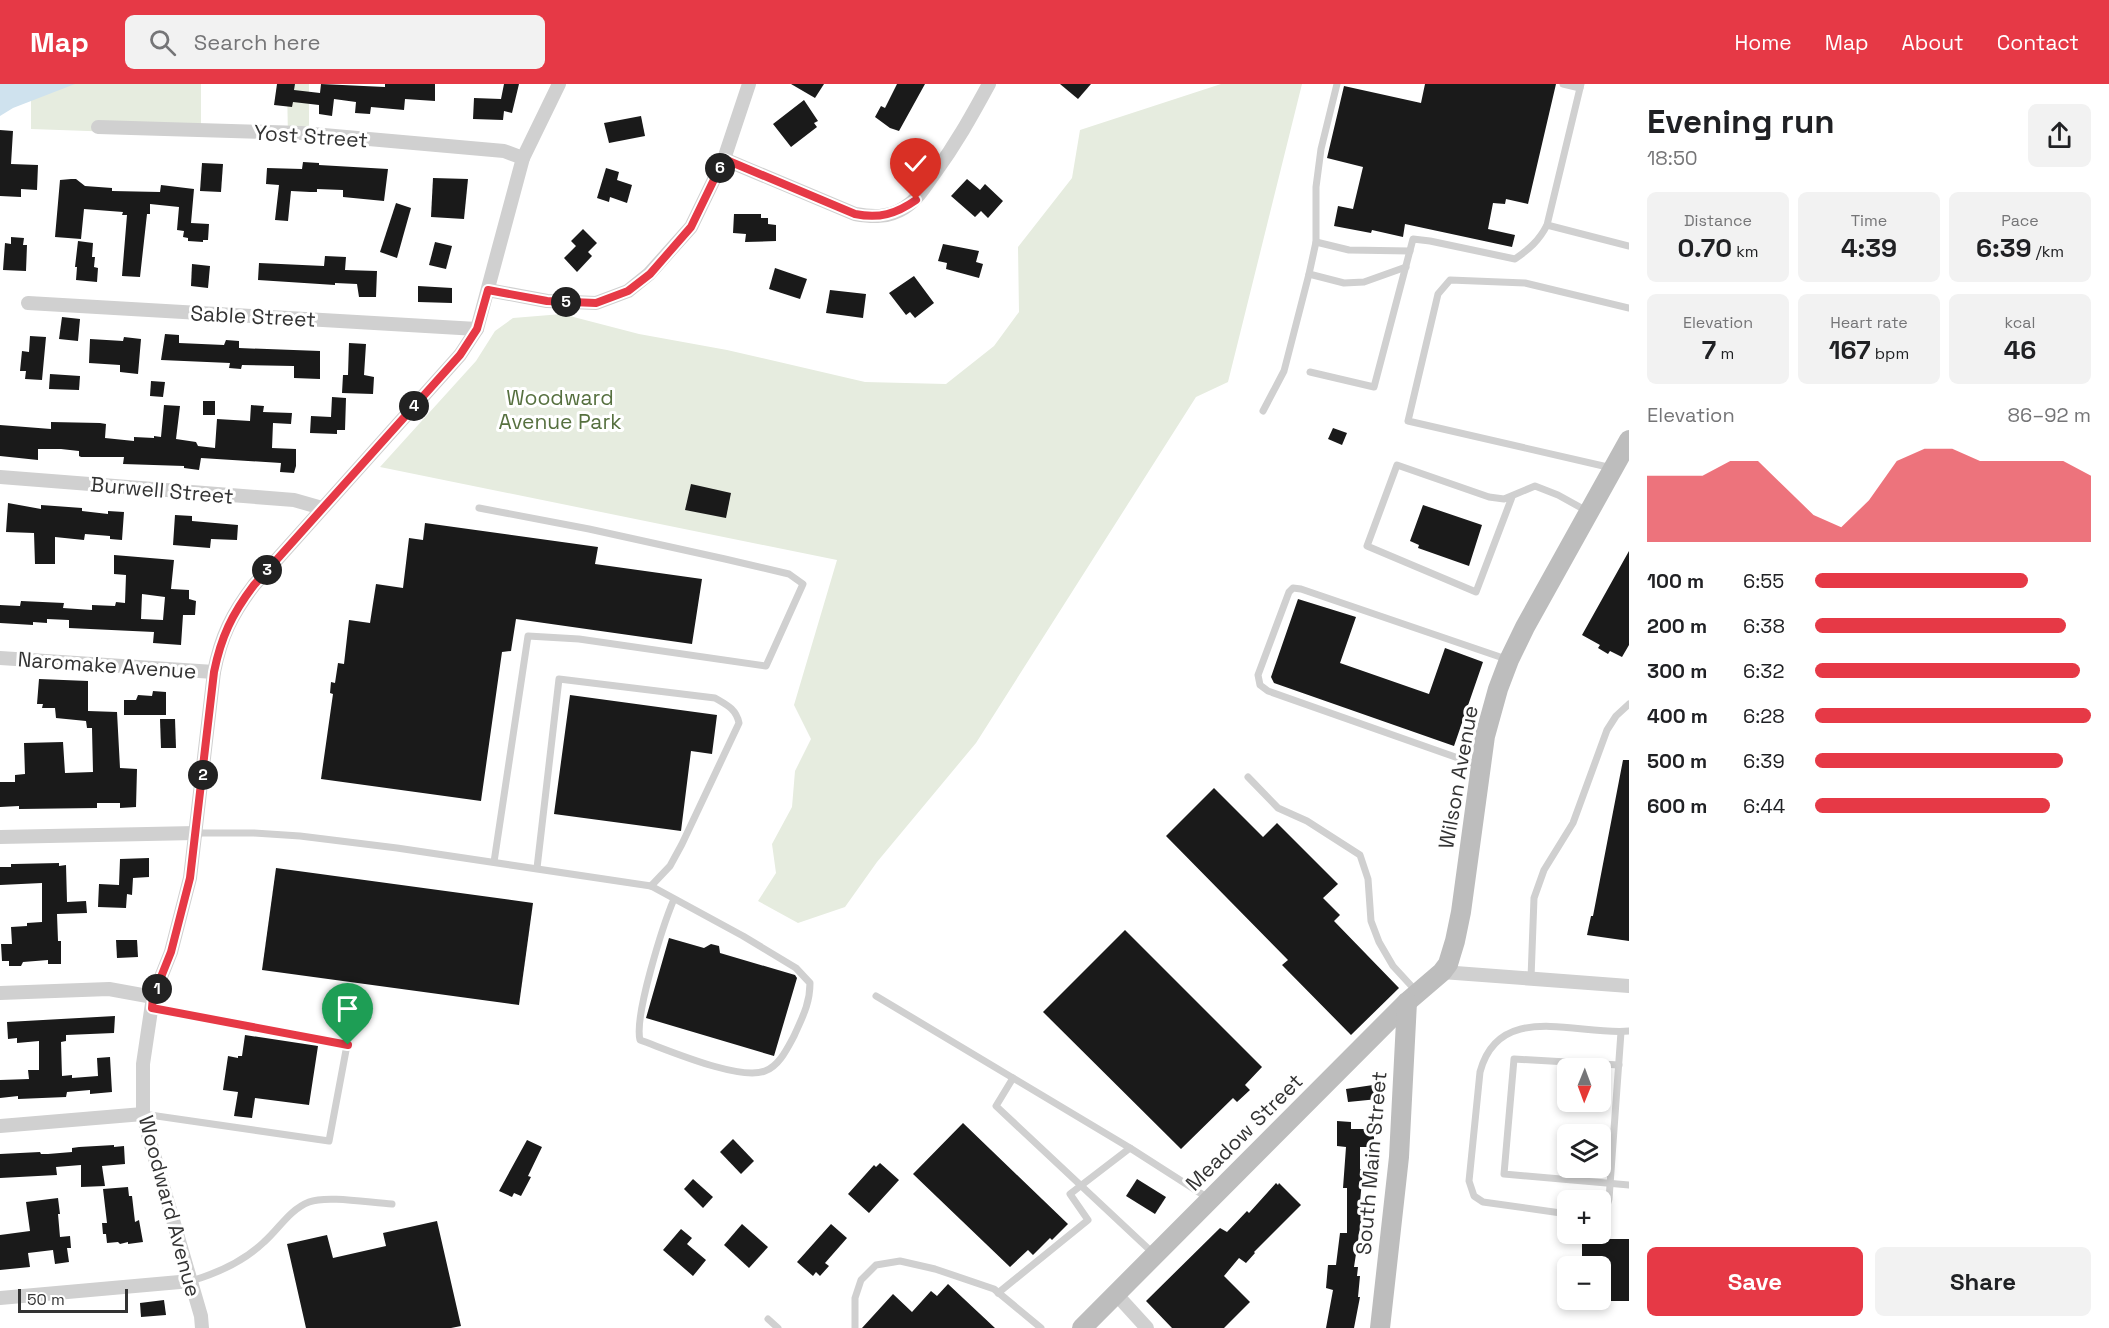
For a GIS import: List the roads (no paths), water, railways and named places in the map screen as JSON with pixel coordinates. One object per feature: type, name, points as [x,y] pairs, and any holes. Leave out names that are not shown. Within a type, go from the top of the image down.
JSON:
[{"type":"main road","name":"Wilson Avenue","points":[[1442,972],[1451,955],[1461,912],[1490,717],[1509,660],[1629,440]]},
{"type":"main road","name":"Meadow Street","points":[[1082,1328],[1412,997],[1442,972]]},
{"type":"main road","name":"South Main Street","points":[[1380,1328],[1399,1157],[1412,997]]},
{"type":"street","name":"Woodward Avenue","points":[[202,1328],[201,1316],[143,1114],[143,1064],[152,1003],[171,952],[190,878],[214,672],[219,647],[236,610],[254,585],[460,355],[477,329],[523,158],[559,84]]},
{"type":"street","points":[[488,290],[547,301],[596,303],[628,291],[650,274],[691,227],[724,159],[749,84]]},
{"type":"street","points":[[724,159],[855,214],[870,217],[882,216],[902,210],[916,200],[959,140],[989,84]]},
{"type":"street","name":"Yost Street","points":[[98,126],[301,134],[504,152],[523,158]]},
{"type":"street","name":"Sable Street","points":[[28,303],[477,329]]},
{"type":"street","name":"Burwell Street","points":[[0,477],[294,500],[322,508]]},
{"type":"street","name":"Naromake Avenue","points":[[0,658],[214,672]]},
{"type":"street","points":[[0,837],[196,833]]},
{"type":"street","points":[[1442,972],[1629,986]]},
{"type":"street","points":[[0,993],[110,989],[152,1003]]},
{"type":"street","points":[[0,1126],[143,1114]]},
{"type":"street","points":[[0,1298],[191,1281]]},
{"type":"street","points":[[1116,1294],[1146,1328]]},
{"type":"lane","points":[[1263,411],[1284,371],[1309,274],[1316,242],[1316,187],[1321,149],[1337,84]]},
{"type":"lane","points":[[1310,372],[1374,387],[1413,239],[1515,259],[1531,248],[1541,237],[1547,225],[1580,86],[1563,84]]},
{"type":"lane","points":[[1547,225],[1629,246]]},
{"type":"lane","points":[[1316,242],[1349,250],[1410,251]]},
{"type":"lane","points":[[1309,274],[1344,283],[1364,282],[1406,267]]},
{"type":"lane","points":[[1614,468],[1408,421],[1438,294],[1450,280],[1525,283],[1629,308]]},
{"type":"lane","points":[[1512,497],[1476,592],[1367,546],[1397,465],[1489,497],[1504,499],[1535,486],[1558,495],[1589,512]]},
{"type":"lane","points":[[479,508],[589,529],[789,574],[803,584],[766,666],[579,639],[528,636],[495,862]]},
{"type":"lane","points":[[1481,766],[1268,691],[1260,685],[1258,675],[1289,592],[1293,588],[1302,589],[1509,660]]},
{"type":"lane","points":[[537,868],[559,679],[715,698],[731,707],[738,715],[739,723],[682,844],[670,866],[651,886]]},
{"type":"lane","points":[[1531,978],[1534,898],[1544,870],[1573,823],[1607,730],[1616,716],[1629,704]]},
{"type":"lane","points":[[1248,777],[1278,808],[1307,821],[1360,855],[1368,879],[1371,921],[1379,942],[1412,997]]},
{"type":"lane","points":[[196,833],[300,836],[651,886],[743,936],[806,976],[810,984],[808,1006],[785,1053],[764,1072],[739,1073],[640,1040],[639,1024],[660,933],[674,899]]},
{"type":"lane","points":[[876,996],[1211,1199]]},
{"type":"lane","points":[[143,1114],[329,1141],[348,1045],[152,1003]]},
{"type":"lane","points":[[1557,1212],[1483,1202],[1474,1196],[1469,1181],[1483,1059],[1504,1037],[1520,1029],[1541,1025],[1625,1032],[1619,1065],[1610,1190]]},
{"type":"lane","points":[[1619,1065],[1514,1059],[1504,1174],[1629,1185]]},
{"type":"lane","points":[[1013,1078],[996,1106],[1155,1255]]},
{"type":"lane","points":[[998,1293],[1088,1220],[1070,1194],[1130,1148]]},
{"type":"lane","points":[[191,1281],[219,1273],[244,1258],[264,1242],[291,1213],[309,1202],[333,1199],[392,1204]]},
{"type":"lane","points":[[855,1328],[855,1298],[861,1280],[876,1265],[900,1261],[935,1269],[994,1289],[1041,1328]]},
{"type":"lane","points":[[768,1319],[778,1328]]},
{"type":"water","points":[[0,84],[75,84],[13,108],[0,116]]},
{"type":"park label","name":"Woodward Avenue Park","points":[[560,409]]}]
